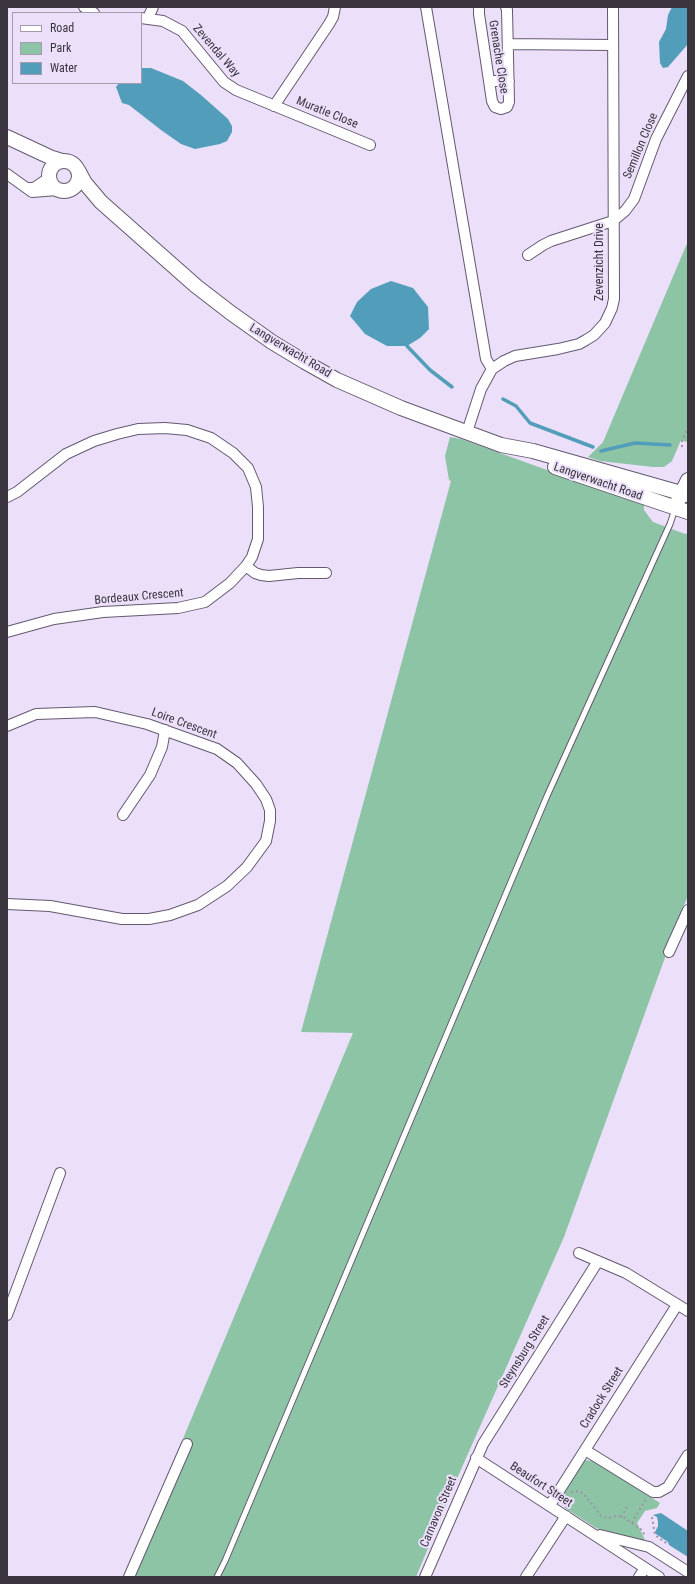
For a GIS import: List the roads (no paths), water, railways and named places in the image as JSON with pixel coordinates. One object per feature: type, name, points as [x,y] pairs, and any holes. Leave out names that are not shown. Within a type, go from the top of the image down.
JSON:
[{"type":"street","points":[[144,18],[153,7]]},
{"type":"street","points":[[274,106],[329,24],[333,17],[335,7]]},
{"type":"street","points":[[426,7],[486,360],[492,369],[481,389],[467,432]]},
{"type":"street","name":"Grenache Close","points":[[480,7],[479,14],[493,105],[498,109],[507,107],[509,102],[506,7]]},
{"type":"street","name":"Zevenzicht Drive","points":[[492,369],[515,356],[579,344],[594,335],[609,316],[614,299],[613,7]]},
{"type":"street","name":"Zevendal Way","points":[[144,18],[163,21],[182,31],[228,86],[274,106]]},
{"type":"street","name":"Grenache Close","points":[[508,44],[614,45]]},
{"type":"street","name":"Semillon Close","points":[[613,221],[625,211],[634,199],[656,139],[688,76]]},
{"type":"street","points":[[489,81],[509,81]]},
{"type":"street","name":"Muratie Close","points":[[274,106],[370,145]]},
{"type":"street","points":[[7,137],[62,161],[70,162],[78,170],[78,183],[72,189],[55,183],[34,188],[26,188]]},
{"type":"street","points":[[24,145],[40,160],[55,183]]},
{"type":"street","points":[[55,183],[53,165],[62,161]]},
{"type":"street","name":"Langverwacht Road","points":[[78,170],[85,183],[101,202],[196,286],[272,342],[337,380],[401,408],[511,447],[533,451],[685,494]]},
{"type":"street","points":[[7,174],[30,191],[36,193],[55,183]]},
{"type":"street","name":"Langverwacht Road","points":[[55,183],[86,194],[101,202]]},
{"type":"street","points":[[528,255],[543,244],[613,221]]},
{"type":"street","name":"Bordeaux Crescent","points":[[7,497],[17,492],[66,454],[94,441],[138,429],[165,428],[187,430],[211,438],[233,453],[248,468],[256,487],[258,507],[258,539],[252,557],[246,566],[218,593],[205,602],[189,607],[163,610],[103,612],[54,619],[7,632]]},
{"type":"street","name":"Langverwacht Road","points":[[511,447],[532,459],[682,510]]},
{"type":"street","points":[[682,510],[688,480]]},
{"type":"street","points":[[246,566],[255,573],[265,576],[298,573],[326,573]]},
{"type":"street","name":"Loire Crescent","points":[[7,726],[36,714],[95,712],[135,720],[217,749],[237,763],[256,784],[266,799],[270,810],[268,837],[260,852],[247,868],[227,886],[198,905],[150,920],[122,919],[50,906],[7,904]]},
{"type":"street","points":[[123,815],[150,775],[162,747],[165,730]]},
{"type":"street","points":[[668,952],[688,910]]},
{"type":"street","points":[[7,1315],[60,1173]]},
{"type":"street","points":[[579,1253],[626,1272],[688,1311]]},
{"type":"street","name":"Steynsburg Street","points":[[476,1458],[483,1444],[598,1261]]},
{"type":"street","name":"Cradock Street","points":[[550,1505],[677,1305]]},
{"type":"street","points":[[129,1577],[187,1444]]},
{"type":"street","points":[[585,1450],[651,1492],[659,1492],[668,1487],[688,1456]]},
{"type":"street","name":"Beaufort Street","points":[[476,1458],[659,1577]]},
{"type":"street","name":"Carnavon Street","points":[[425,1577],[476,1458]]},
{"type":"street","points":[[526,1577],[566,1516]]},
{"type":"street","name":"Beaufort Street","points":[[592,1533],[647,1546],[688,1572]]},
{"type":"street","points":[[639,1577],[645,1568]]},
{"type":"lane","points":[[217,1577],[547,796],[670,524],[682,510]]},
{"type":"water","points":[[672,7],[688,7],[688,44],[668,67],[663,68],[660,63],[659,42],[666,29],[668,15]]},
{"type":"water","points":[[142,68],[151,68],[183,81],[201,95],[228,119],[232,126],[232,132],[227,141],[220,144],[195,149],[181,144],[129,105],[122,103],[116,87],[118,84],[142,84]]},
{"type":"water","points":[[391,281],[413,288],[428,307],[429,329],[420,338],[407,346],[387,346],[365,334],[350,316],[357,302],[371,289]]},
{"type":"water","points":[[661,1513],[688,1531],[688,1557],[669,1545],[668,1542],[656,1534],[655,1532],[658,1522],[657,1517],[653,1515]]},
{"type":"waterway","points":[[407,346],[430,370],[452,387]]},
{"type":"waterway","points":[[503,399],[516,406],[530,423],[593,447]]},
{"type":"waterway","points":[[601,451],[635,443],[670,445]]}]
